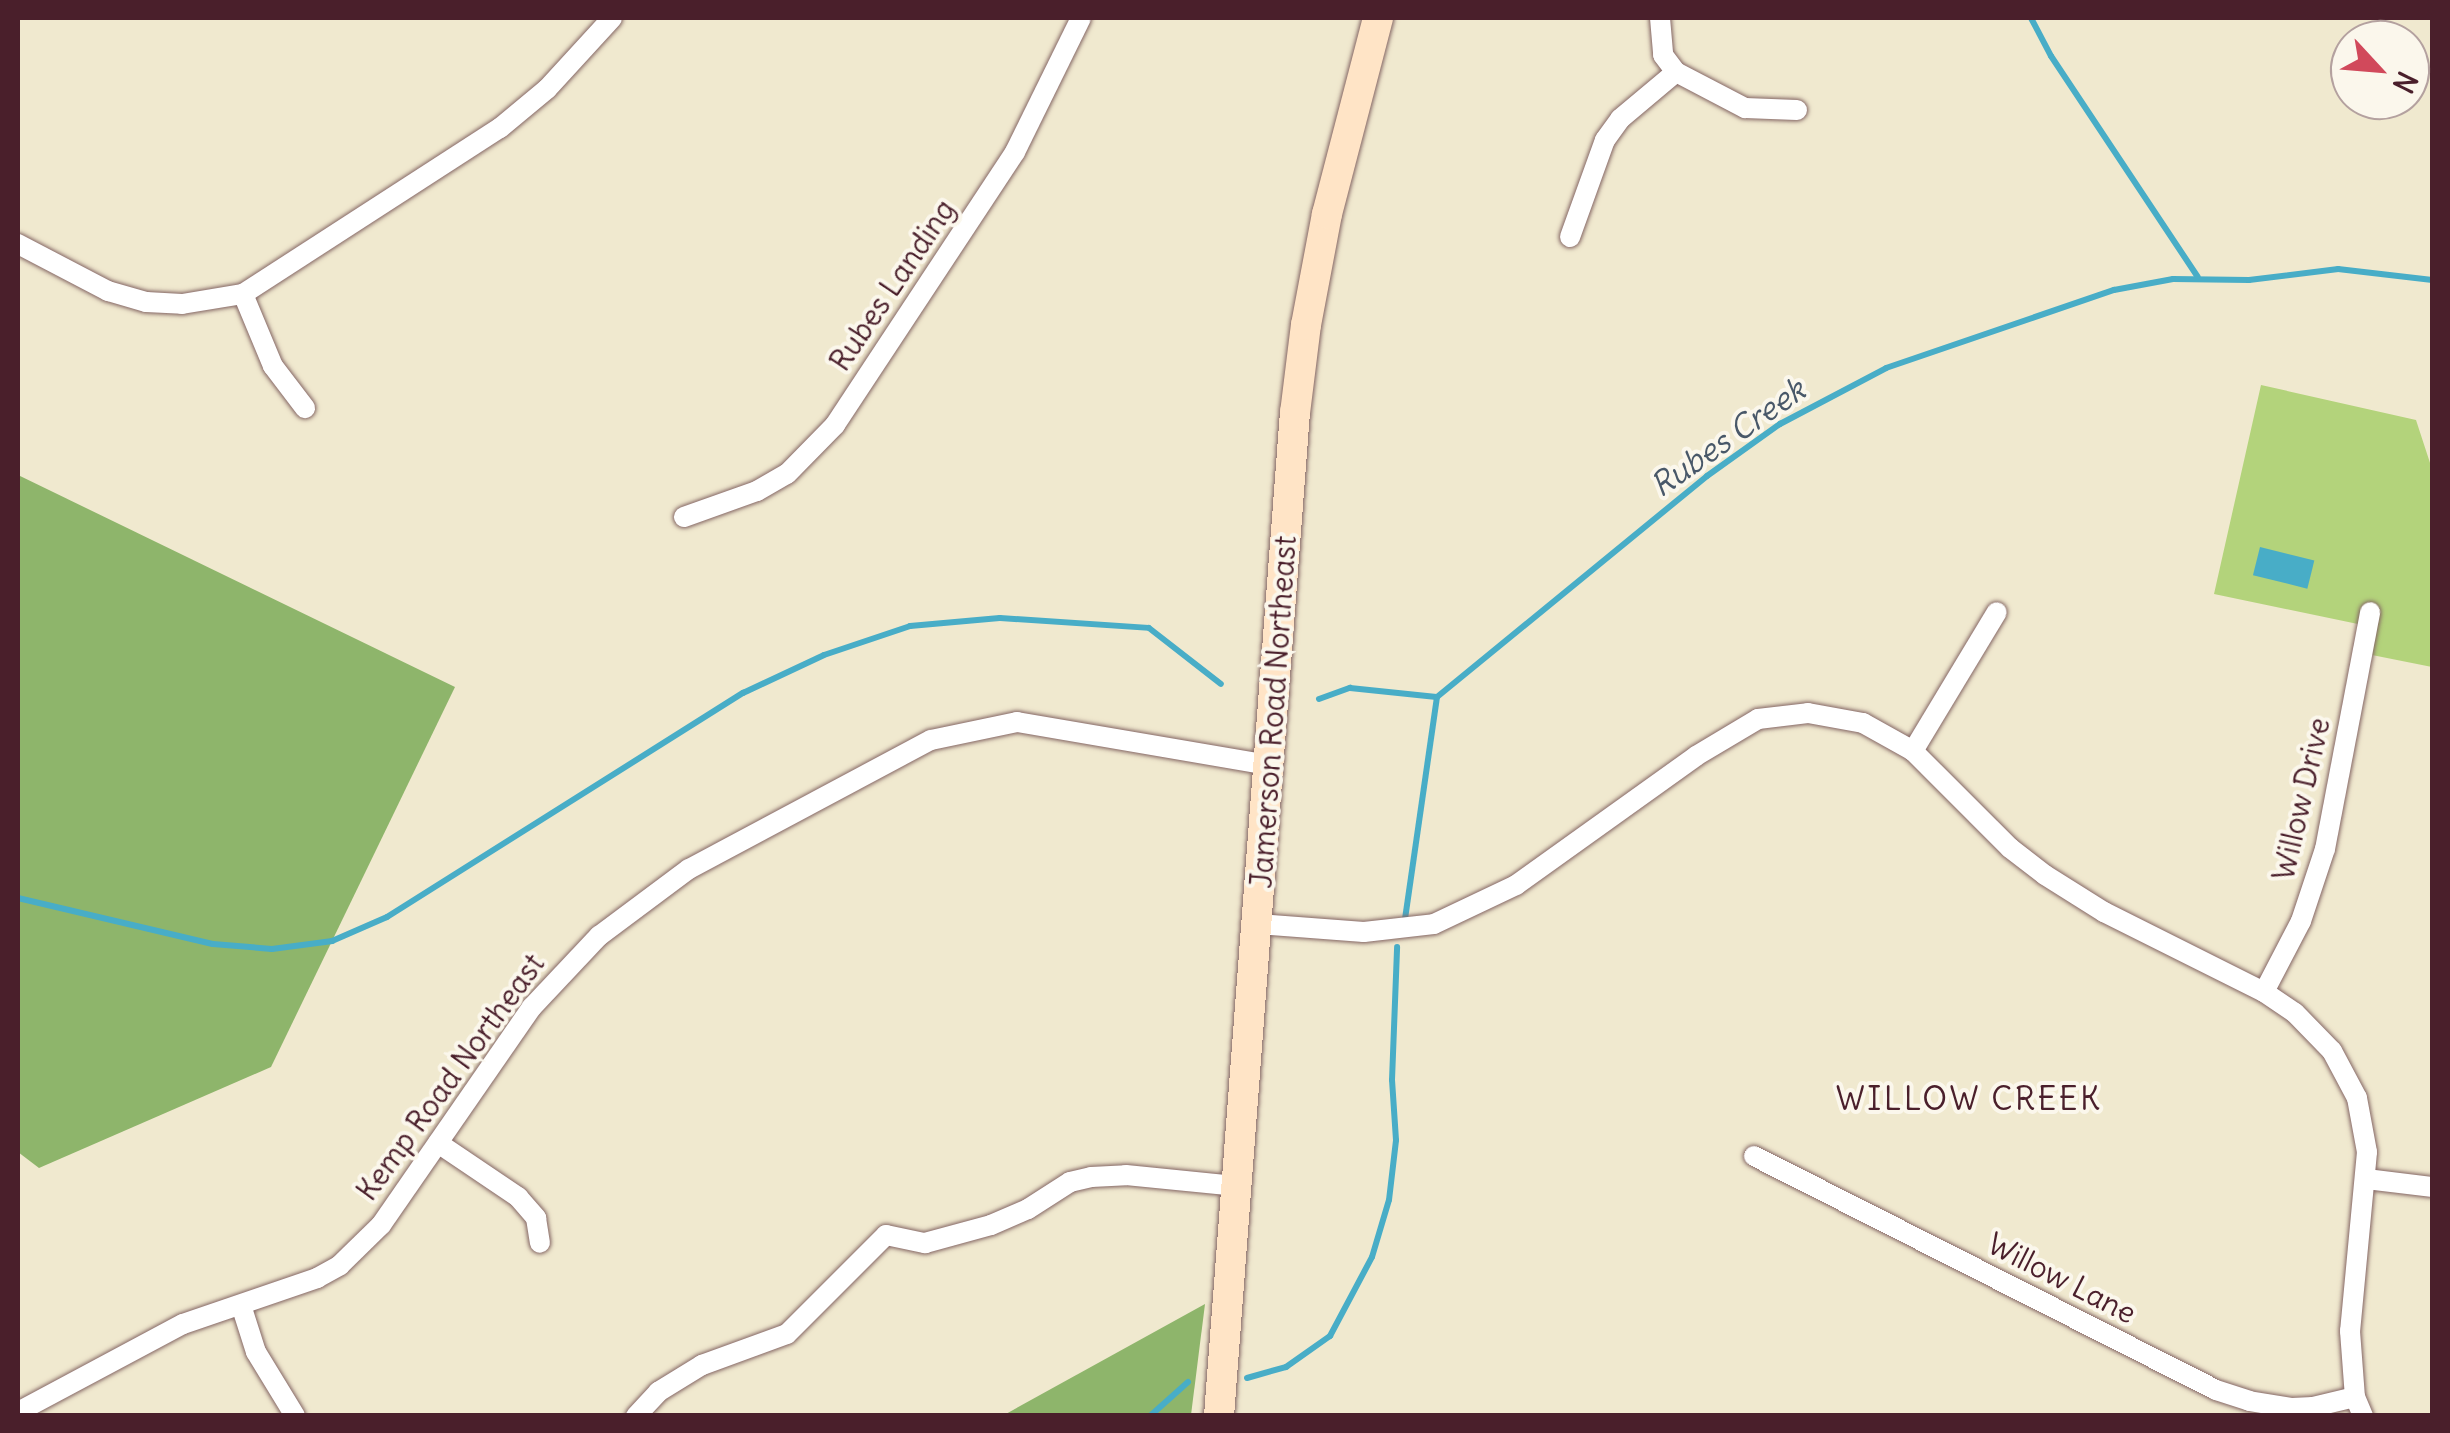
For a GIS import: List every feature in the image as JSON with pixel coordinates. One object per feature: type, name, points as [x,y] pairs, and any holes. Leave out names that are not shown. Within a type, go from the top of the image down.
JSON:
[{"type":"street","points":[[18,244],[108,291],[146,302],[182,304],[243,294],[500,128],[561,76],[612,18]]},
{"type":"street","name":"Rubes Landing","points":[[684,517],[758,491],[787,474],[835,425],[1015,152],[1081,18]]},
{"type":"street","name":"Jamerson Road Northeast","points":[[1220,1416],[1289,470],[1306,325],[1332,196],[1378,18]]},
{"type":"street","points":[[1660,18],[1663,55],[1676,72],[1745,108],[1796,110]]},
{"type":"street","points":[[1570,237],[1605,140],[1620,118],[1676,72]]},
{"type":"street","points":[[243,294],[273,366],[305,408]]},
{"type":"street","points":[[1913,752],[1997,612]]},
{"type":"street","name":"Willow Drive","points":[[2264,992],[2301,922],[2324,849],[2370,612]]},
{"type":"street","points":[[1258,924],[1364,932],[1401,930],[1454,917],[1516,885],[1712,745],[1758,719],[1808,714],[1838,716],[1878,730],[1913,752],[2010,848],[2072,894],[2264,992],[2314,1029],[2346,1074],[2364,1124],[2366,1179],[2350,1331],[2359,1406]]},
{"type":"street","name":"Kemp Road Northeast","points":[[18,1412],[138,1345],[318,1278],[350,1257],[381,1225],[532,1006],[599,936],[688,869],[931,740],[1017,722],[1269,764]]},
{"type":"street","points":[[438,1143],[518,1197],[536,1218],[540,1242]]},
{"type":"street","name":"Willow Lane","points":[[1754,1156],[2216,1390],[2249,1401],[2292,1408],[2359,1406]]},
{"type":"street","points":[[636,1416],[658,1392],[702,1365],[787,1334],[886,1235],[925,1243],[991,1225],[1028,1210],[1070,1182],[1091,1176],[1126,1174],[1238,1186]]},
{"type":"street","points":[[2366,1179],[2432,1186]]},
{"type":"street","points":[[241,1305],[256,1352],[295,1416]]},
{"type":"green space","points":[[2261,385],[2416,420],[2432,469],[2432,667],[2372,655],[2377,628],[2214,594]]},
{"type":"green space","points":[[18,475],[455,687],[271,1067],[39,1168],[18,1152]]},
{"type":"green space","points":[[1205,1304],[1191,1415],[1004,1415]]},
{"type":"water","points":[[2260,547],[2314,561],[2307,589],[2253,575]]},
{"type":"waterway","points":[[2031,18],[2051,56],[2198,277]]},
{"type":"waterway","name":"Rubes Creek","points":[[1405,919],[1437,697],[1707,476],[1780,424],[1886,368],[2114,290],[2173,279],[2249,280],[2338,269],[2432,280]]},
{"type":"waterway","points":[[18,898],[213,944],[272,949],[332,941],[387,917],[743,693],[824,655],[910,626],[1000,618],[1149,628],[1221,684]]},
{"type":"waterway","points":[[1319,699],[1350,688],[1437,697]]},
{"type":"waterway","name":"Rubes Creek","points":[[1247,1378],[1286,1367],[1330,1336],[1372,1257],[1389,1200],[1396,1140],[1392,1080],[1397,947]]},
{"type":"waterway","name":"Rubes Creek","points":[[1150,1416],[1188,1382]]},
{"type":"district","name":"WILLOW CREEK","points":[[1969,1099]]}]
